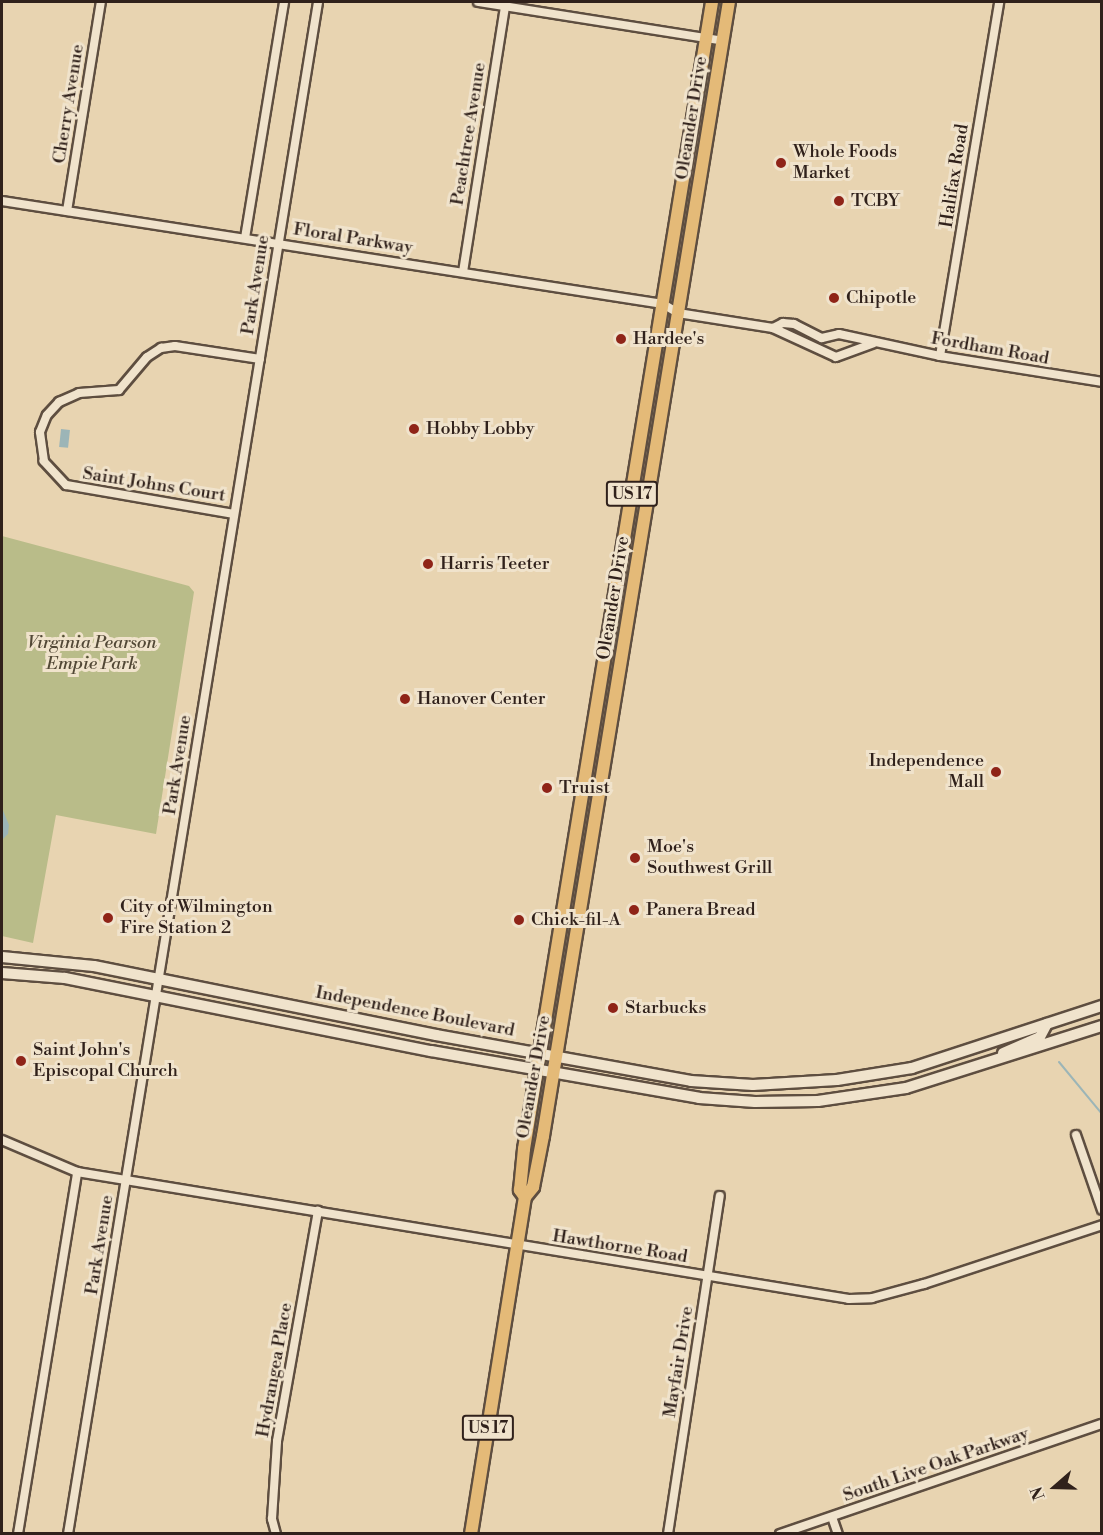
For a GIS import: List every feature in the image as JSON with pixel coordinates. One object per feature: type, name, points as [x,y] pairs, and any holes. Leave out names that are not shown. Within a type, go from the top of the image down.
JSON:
[{"type":"main road","name":"Oleander Drive","points":[[525,1197],[519,1190],[537,1069],[712,2]]},
{"type":"main road","name":"Oleander Drive","points":[[471,1533],[516,1245],[525,1197],[533,1186],[556,1055],[729,2]]},
{"type":"main road","name":"Independence Boulevard","points":[[2,957],[63,961],[436,1035],[691,1081],[753,1085],[814,1082],[912,1068],[1101,1006]]},
{"type":"main road","name":"Independence Boulevard","points":[[2,973],[48,975],[537,1069],[699,1098],[755,1102],[818,1101],[879,1094],[965,1072],[1101,1026]]},
{"type":"main road","points":[[965,1072],[1040,1037],[1047,1024]]},
{"type":"street","name":"Cherry Avenue","points":[[67,211],[101,2]]},
{"type":"street","name":"Park Avenue","points":[[245,238],[284,2]]},
{"type":"street","name":"Park Avenue","points":[[68,1533],[318,2]]},
{"type":"street","points":[[478,2],[505,4],[723,41]]},
{"type":"street","name":"Halifax Road","points":[[940,356],[999,2]]},
{"type":"street","name":"Peachtree Avenue","points":[[463,272],[505,4]]},
{"type":"street","name":"Floral Parkway","points":[[2,201],[663,304]]},
{"type":"street","name":"Fordham Road","points":[[663,304],[678,313],[773,328],[836,357],[874,343]]},
{"type":"street","name":"Fordham Road","points":[[773,328],[783,323],[794,324],[822,338],[838,334],[940,356],[1101,382]]},
{"type":"street","name":"Saint Johns Court","points":[[234,514],[66,485],[44,461],[40,432],[47,415],[59,402],[79,393],[118,390],[147,357],[161,348],[175,346],[260,358]]},
{"type":"street","points":[[1076,1135],[1101,1210]]},
{"type":"street","name":"Hawthorne Road","points":[[2,1140],[76,1172],[849,1299],[872,1298],[1101,1225]]},
{"type":"street","name":"Park Avenue","points":[[18,1533],[76,1172]]},
{"type":"street","name":"Mayfair Drive","points":[[668,1533],[720,1196]]},
{"type":"street","name":"Hydrangea Place","points":[[276,1533],[272,1519],[277,1441],[318,1211]]},
{"type":"street","name":"South Live Oak Parkway","points":[[780,1533],[1101,1424]]},
{"type":"street","points":[[832,1517],[838,1533]]},
{"type":"green space","name":"Virginia Pearson Empie Park","points":[[2,536],[189,586],[194,592],[156,834],[56,815],[33,943],[2,936]]},
{"type":"water","points":[[61,429],[70,430],[68,448],[59,447]]},
{"type":"water","points":[[2,808],[9,825],[8,834],[2,840]]},
{"type":"waterway","points":[[1059,1062],[1102,1114]]},
{"type":"place","name":"Whole Foods Market","points":[[781,163]]},
{"type":"place","name":"TCBY","points":[[839,201]]},
{"type":"place","name":"Chipotle","points":[[834,298]]},
{"type":"place","name":"Hardee's","points":[[621,339]]},
{"type":"place","name":"Hobby Lobby","points":[[414,429]]},
{"type":"place","name":"Harris Teeter","points":[[428,564]]},
{"type":"place","name":"Hanover Center","points":[[405,699]]},
{"type":"place","name":"Independence Mall","points":[[996,772]]},
{"type":"place","name":"Truist","points":[[547,788]]},
{"type":"place","name":"Moe's Southwest Grill","points":[[635,858]]},
{"type":"place","name":"Panera Bread","points":[[634,910]]},
{"type":"place","name":"City of Wilmington Fire Station 2","points":[[108,918]]},
{"type":"place","name":"Chick-fil-A","points":[[519,920]]},
{"type":"place","name":"Starbucks","points":[[613,1008]]},
{"type":"place","name":"Saint John's Episcopal Church","points":[[21,1061]]}]
